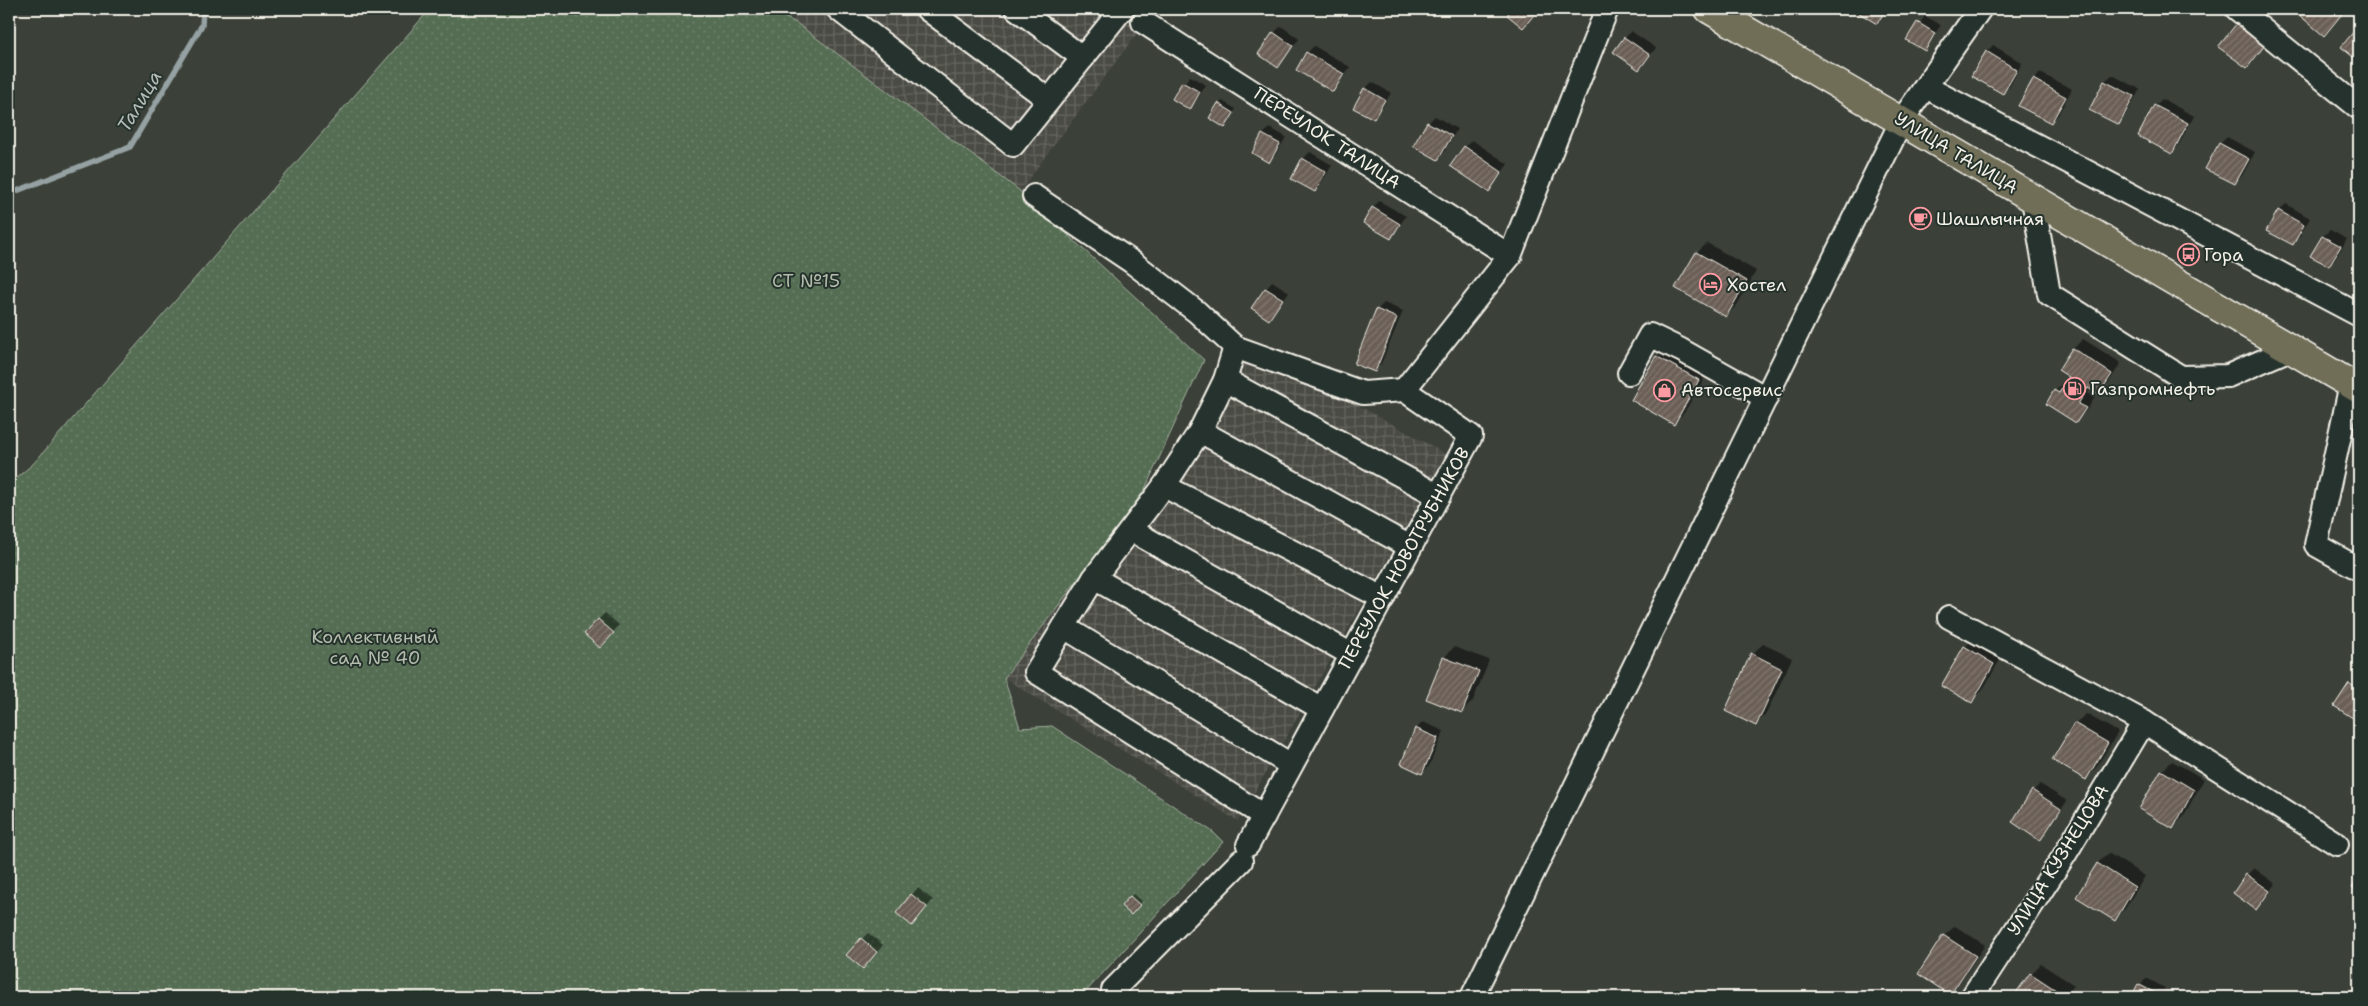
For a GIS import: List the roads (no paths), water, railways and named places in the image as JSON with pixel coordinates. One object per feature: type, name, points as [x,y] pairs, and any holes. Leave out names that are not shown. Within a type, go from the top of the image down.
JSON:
[{"type":"main road","name":"УЛИЦА ТАЛИЦА","points":[[1709,9],[1788,57],[1902,120],[2033,200],[2355,387]]},
{"type":"street","points":[[838,9],[1013,145],[1120,9]]},
{"type":"street","points":[[927,9],[1049,100]]},
{"type":"street","points":[[1017,9],[1083,58]]},
{"type":"street","points":[[1034,196],[1139,268],[1197,312],[1235,347],[1362,393],[1404,390],[1510,256],[1607,9]]},
{"type":"street","points":[[1472,997],[1902,120],[1980,9]]},
{"type":"street","points":[[2237,9],[2359,108]]},
{"type":"street","name":"ПЕРЕУЛОК ТАЛИЦА","points":[[1142,22],[1510,256]]},
{"type":"street","points":[[1926,87],[2359,315]]},
{"type":"street","points":[[2033,200],[2049,294],[2181,377],[2228,376],[2290,349]]},
{"type":"street","points":[[1628,373],[1650,335],[1681,350],[1766,398]]},
{"type":"street","points":[[1235,347],[1225,380],[1200,431],[1164,486],[1094,578],[1036,672],[1264,816]]},
{"type":"street","points":[[1225,380],[1439,496]]},
{"type":"street","points":[[2355,387],[2316,545],[2359,569]]},
{"type":"street","name":"ПЕРЕУЛОК НОВОТРУБНИКОВ","points":[[1112,997],[1113,990],[1245,853],[1471,436],[1404,390]]},
{"type":"street","points":[[1200,431],[1410,547]]},
{"type":"street","points":[[1164,486],[1383,598]]},
{"type":"street","points":[[1131,530],[1352,655]]},
{"type":"street","points":[[1094,578],[1322,709]]},
{"type":"street","points":[[1949,617],[2144,722],[2337,844]]},
{"type":"street","points":[[1064,626],[1291,766]]},
{"type":"street","name":"УЛИЦА КУЗНЕЦОВА","points":[[1972,997],[2064,856],[2144,722]]},
{"type":"waterway","name":"Талица","points":[[9,194],[130,147],[202,25],[203,9]]},
{"type":"place","name":"Шашлычная","points":[[1920,219]]},
{"type":"place","name":"Гора","points":[[2188,255]]},
{"type":"place","name":"Хостел","points":[[1711,285]]},
{"type":"place","name":"Газпромнефть","points":[[2074,389]]},
{"type":"place","name":"Автосервис","points":[[1665,390]]},
{"type":"park label","name":"СТ №15","points":[[806,281]]},
{"type":"park label","name":"Коллективный сад № 40","points":[[375,648]]}]
